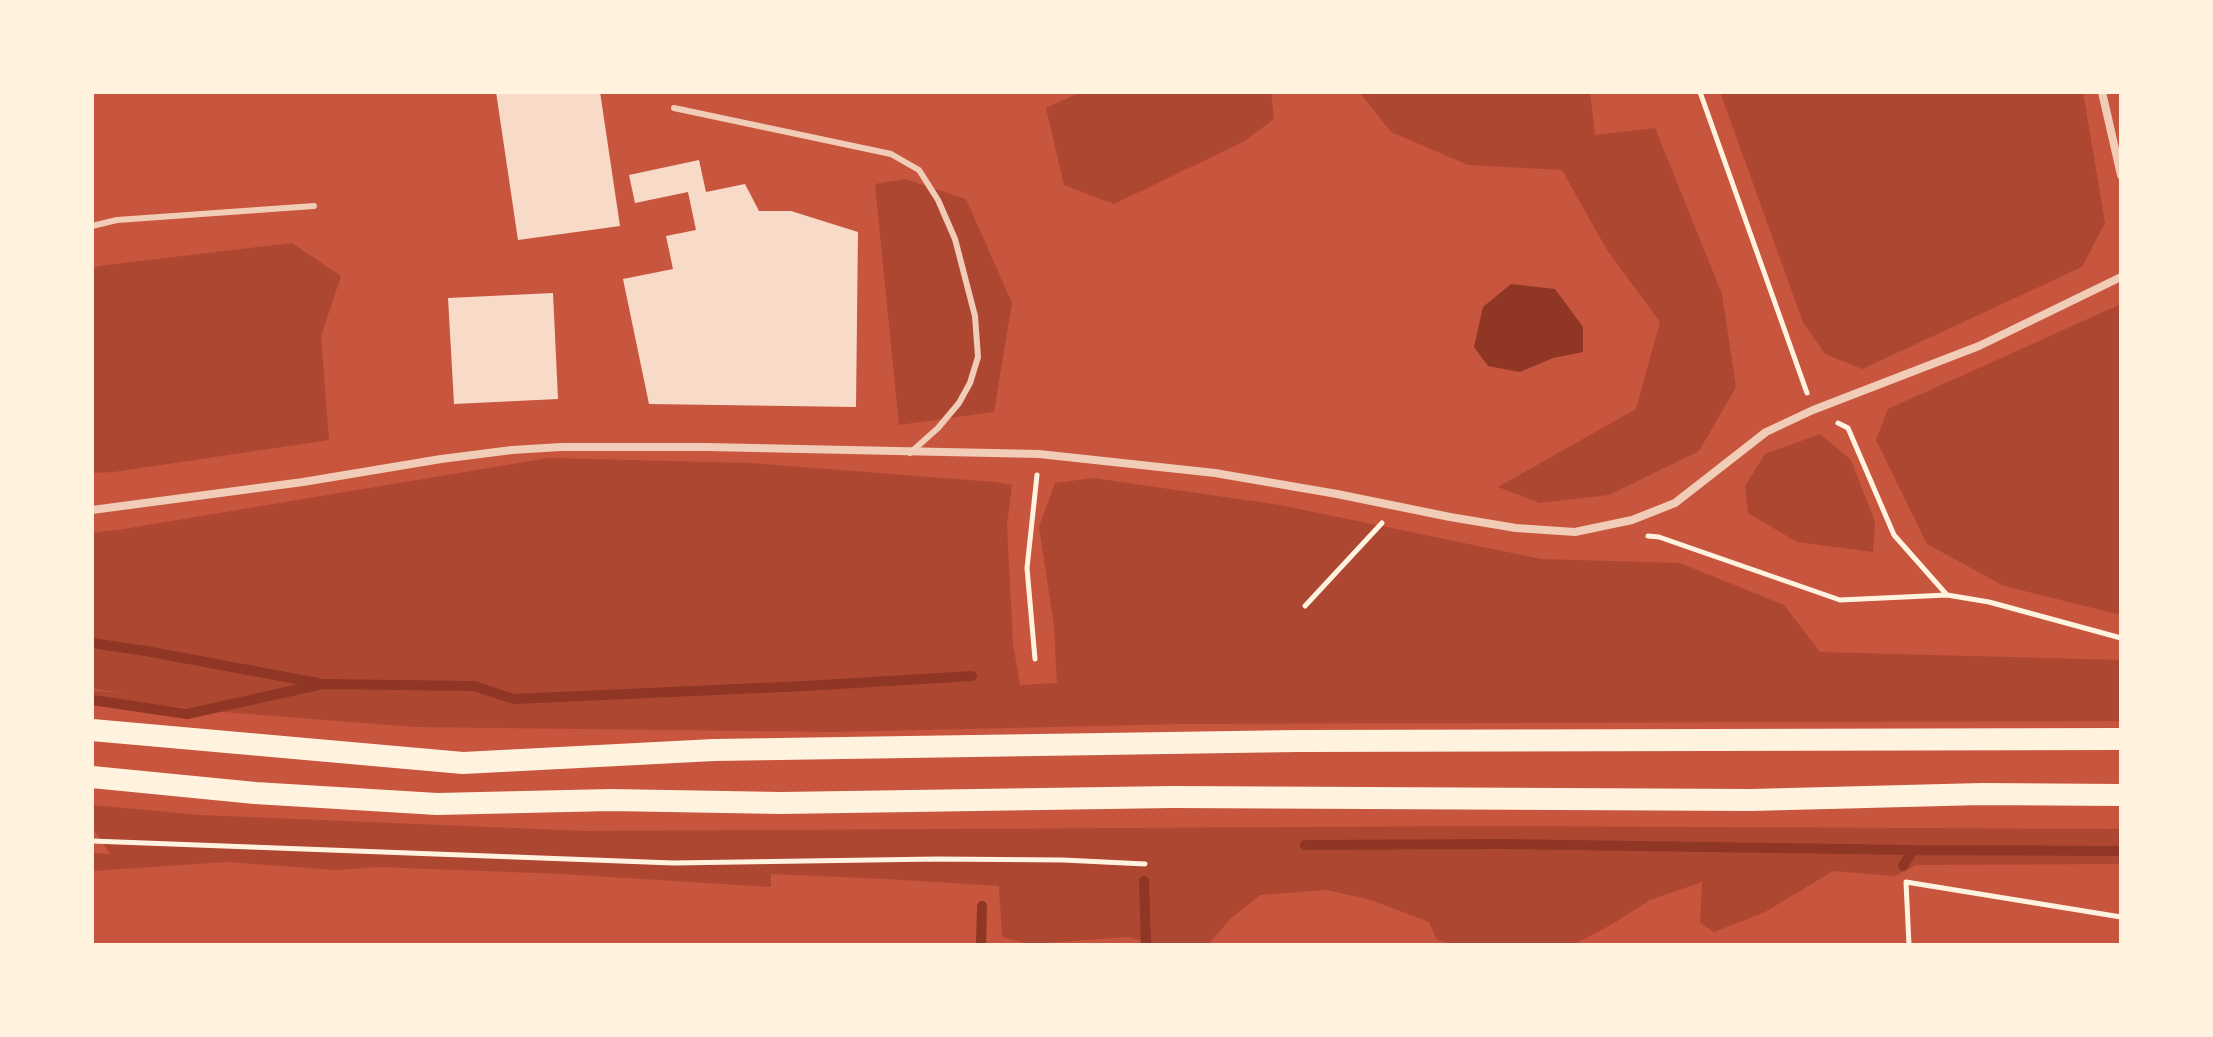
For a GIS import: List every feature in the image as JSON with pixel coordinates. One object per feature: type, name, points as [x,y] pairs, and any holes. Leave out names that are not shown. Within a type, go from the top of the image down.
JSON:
[{"type":"highway","points":[[92,730],[463,763],[714,750],[1265,741],[2121,739]]},
{"type":"highway","points":[[92,777],[255,793],[437,804],[1172,797],[1751,800],[1982,794],[2121,795]]},
{"type":"street","points":[[2102,92],[2121,175]]},
{"type":"street","points":[[92,510],[512,450],[707,447],[1039,454],[1215,473],[1516,528],[1575,532],[1632,520],[1675,503],[1766,432],[1813,410],[1979,346],[2121,277]]},
{"type":"lane","points":[[674,108],[891,154],[919,170],[938,200],[955,239],[975,316],[978,357],[970,383],[959,403],[938,428],[910,453]]},
{"type":"lane","points":[[92,226],[117,220],[314,206]]},
{"type":"path","points":[[1700,92],[1813,410],[1848,428],[1894,535],[1947,595]]},
{"type":"path","points":[[1035,659],[1027,568],[1039,454]]},
{"type":"path","points":[[1305,606],[1396,508]]},
{"type":"path","points":[[1645,536],[1659,537],[1840,600],[1947,595],[1989,602],[2121,638]]},
{"type":"path","points":[[92,841],[673,863],[984,859],[1145,864]]},
{"type":"path","points":[[1909,945],[1906,882],[2121,917]]},
{"type":"shaded area","points":[[1081,92],[1271,92],[1274,119],[1243,142],[1114,204],[1064,185],[1046,108]]},
{"type":"shaded area","points":[[1359,92],[1590,92],[1595,135],[1655,128],[1722,294],[1736,387],[1699,451],[1609,495],[1540,503],[1498,487],[1636,409],[1660,322],[1607,250],[1562,170],[1468,165],[1391,132]]},
{"type":"shaded area","points":[[1720,92],[2083,92],[2105,223],[2082,267],[1862,369],[1825,354],[1803,322]]},
{"type":"shaded area","points":[[905,179],[966,199],[1012,303],[994,412],[899,425],[875,184]]},
{"type":"shaded area","points":[[292,243],[341,276],[321,336],[329,440],[92,473],[92,270],[98,266]]},
{"type":"shaded area","points":[[1511,284],[1555,289],[1583,327],[1583,352],[1553,358],[1520,372],[1488,366],[1474,347],[1483,307]]},
{"type":"shaded area","points":[[2121,304],[2121,615],[2004,586],[1927,544],[1876,440],[1888,409]]},
{"type":"shaded area","points":[[1820,434],[1851,460],[1875,522],[1873,552],[1797,542],[1748,513],[1745,486],[1765,454]]},
{"type":"shaded area","points":[[549,458],[751,463],[1012,485],[1007,525],[1013,644],[1020,685],[1057,683],[1054,626],[1039,527],[1055,483],[1093,478],[1280,505],[1541,559],[1680,563],[1784,605],[1820,652],[2121,660],[2121,721],[1181,724],[835,732],[415,727],[92,698],[92,690],[125,694],[92,688],[92,533]]},
{"type":"shaded area","points":[[92,805],[200,815],[585,831],[1488,826],[2121,829],[2121,864],[1916,865],[1895,876],[1833,871],[1765,912],[1714,932],[1700,923],[1702,882],[1650,900],[1572,945],[1456,945],[1437,940],[1429,922],[1371,900],[1327,890],[1260,895],[1230,919],[1208,945],[1160,945],[1128,937],[1029,944],[1002,937],[999,886],[771,874],[771,887],[562,874],[379,867],[337,870],[228,862],[92,871],[92,853],[110,854],[92,827]]},
{"type":"building","points":[[496,92],[600,92],[620,226],[518,240]]},
{"type":"building","points":[[699,160],[706,192],[745,184],[759,211],[791,211],[858,232],[856,407],[649,404],[623,279],[673,269],[666,236],[696,230],[688,192],[635,203],[629,175]]},
{"type":"building","points":[[553,293],[558,399],[454,404],[448,298]]},
{"type":"waterway","points":[[92,643],[318,683]]},
{"type":"waterway","points":[[92,700],[187,714],[323,684],[474,686],[514,699],[972,676]]},
{"type":"waterway","points":[[1305,845],[1500,844],[1913,850]]},
{"type":"waterway","points":[[1903,866],[1913,850],[2121,851]]},
{"type":"waterway","points":[[1144,881],[1146,945]]},
{"type":"waterway","points":[[981,945],[982,906]]}]
